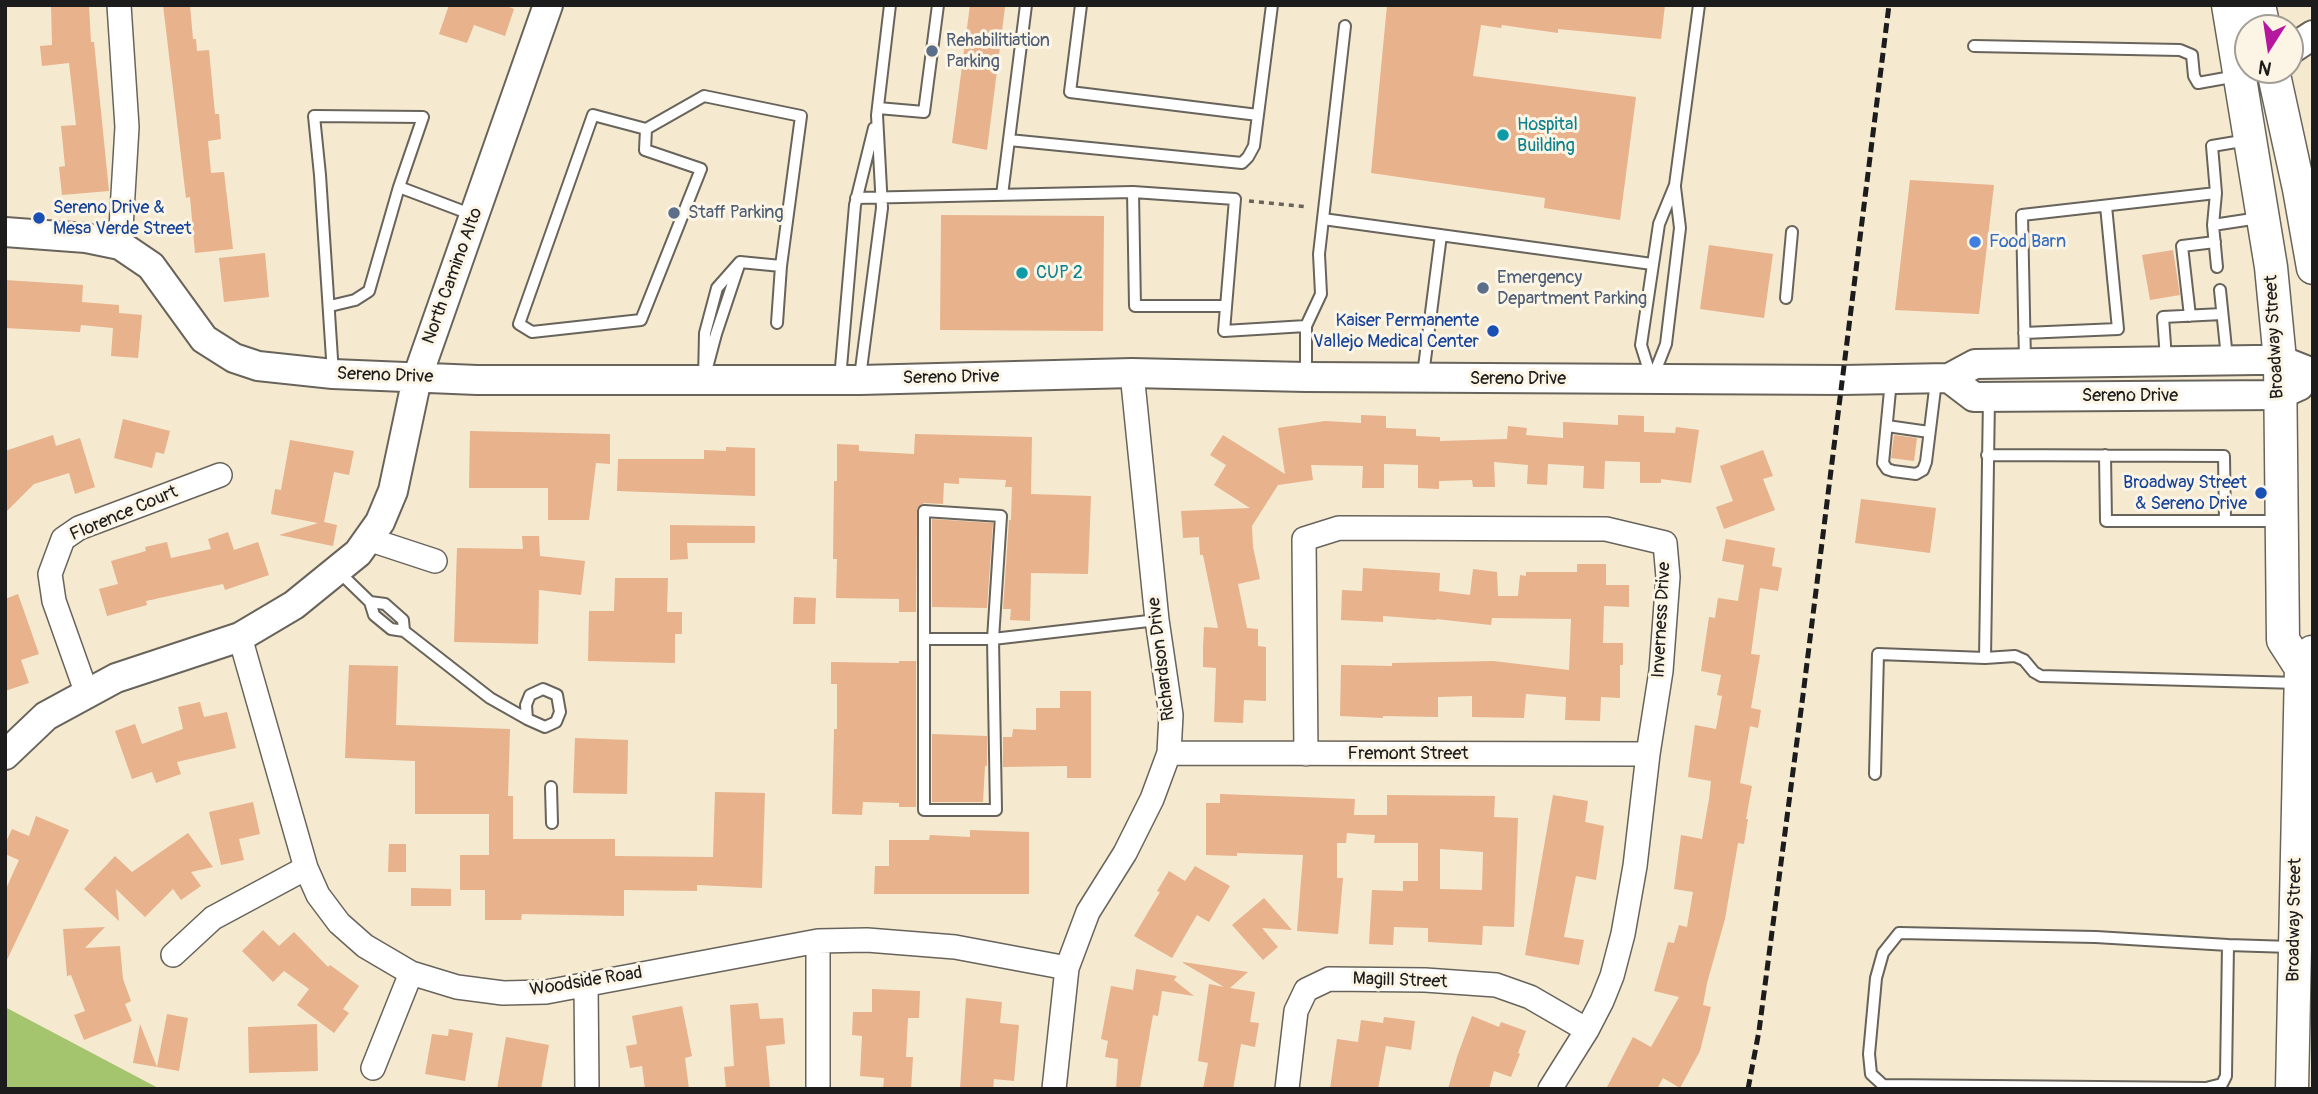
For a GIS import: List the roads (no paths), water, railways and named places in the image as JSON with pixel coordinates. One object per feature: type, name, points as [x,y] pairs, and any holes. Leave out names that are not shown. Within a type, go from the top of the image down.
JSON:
[{"type":"main road","name":"Broadway Street","points":[[2228,5],[2234,29]]},
{"type":"main road","name":"Broadway Street","points":[[2246,84],[2250,139],[2271,267],[2280,360],[2283,640],[2305,667],[2294,947],[2292,1089]]},
{"type":"main road","points":[[2277,84],[2307,194],[2313,268]]},
{"type":"street","points":[[119,5],[127,127],[120,245]]},
{"type":"street","name":"North Camino Alto","points":[[5,755],[46,716],[116,678],[240,637],[294,605],[358,553],[380,522],[393,491],[417,377],[548,5]]},
{"type":"street","name":"Sereno Drive","points":[[5,232],[86,237],[120,245],[151,266],[204,339],[234,358],[258,366],[333,374],[477,380],[850,380],[1132,373],[1652,380],[1891,379],[1943,378],[1975,364],[2227,360],[2280,360],[2313,373]]},
{"type":"street","name":"Richardson Drive","points":[[1054,1089],[1067,968],[1088,912],[1125,853],[1152,799],[1169,753],[1171,715],[1157,620],[1132,373]]},
{"type":"street","name":"Sereno Drive","points":[[1943,378],[1974,397],[2279,395],[2313,380]]},
{"type":"street","name":"Florence Court","points":[[88,694],[54,601],[50,574],[63,539],[79,528],[220,475]]},
{"type":"street","name":"Inverness Drive","points":[[1306,754],[1304,539],[1339,528],[1606,528],[1665,543],[1668,577],[1661,671],[1635,866],[1623,934],[1612,976],[1587,1030],[1550,1089]]},
{"type":"street","points":[[368,539],[435,561]]},
{"type":"street","name":"Woodside Road","points":[[240,637],[306,868],[318,895],[339,923],[365,946],[411,973],[457,987],[503,993],[546,992],[818,941],[867,940],[955,947],[1067,968]]},
{"type":"street","name":"Fremont Street","points":[[1169,753],[1648,754]]},
{"type":"street","points":[[173,955],[213,918],[306,868]]},
{"type":"street","points":[[818,941],[818,1089]]},
{"type":"street","points":[[373,1068],[411,973]]},
{"type":"street","name":"Magill Street","points":[[1287,1089],[1296,1011],[1306,990],[1329,979],[1425,980],[1496,985],[1530,996],[1587,1030]]},
{"type":"street","points":[[586,984],[587,1089]]},
{"type":"lane","points":[[850,380],[856,198],[878,112],[890,5]]},
{"type":"lane","points":[[878,112],[924,112],[938,5]]},
{"type":"lane","points":[[1002,195],[1026,5]]},
{"type":"lane","points":[[1081,5],[1070,93],[1258,115]]},
{"type":"lane","points":[[1009,140],[1242,163],[1254,146],[1272,5]]},
{"type":"lane","points":[[1652,380],[1666,344],[1680,228],[1675,185],[1699,5]]},
{"type":"lane","points":[[1306,377],[1306,326],[1321,294],[1319,254],[1345,26]]},
{"type":"lane","points":[[1974,46],[2180,50],[2192,55],[2194,76],[2198,83],[2234,75]]},
{"type":"lane","points":[[646,129],[645,150],[701,169],[640,320],[532,332],[519,324],[593,115],[646,129],[704,96],[801,116],[781,266],[777,323]]},
{"type":"lane","points":[[850,380],[882,208],[878,112]]},
{"type":"lane","points":[[330,306],[355,300],[369,291],[399,187],[423,117],[314,116],[333,374]]},
{"type":"lane","points":[[2217,267],[2213,225],[2216,193],[2212,145],[2250,139]]},
{"type":"lane","points":[[1652,380],[1641,345],[1659,223],[1675,185]]},
{"type":"lane","points":[[399,187],[475,216]]},
{"type":"lane","points":[[856,198],[1133,192],[1235,200],[1224,331],[1306,326]]},
{"type":"lane","points":[[1133,192],[1135,306],[1226,306]]},
{"type":"lane","points":[[2025,363],[2022,215],[2216,193]]},
{"type":"lane","points":[[2024,333],[2118,329],[2106,206]]},
{"type":"lane","points":[[1323,214],[1441,235],[1652,264]]},
{"type":"lane","points":[[2213,225],[2264,218]]},
{"type":"lane","points":[[1786,298],[1792,232]]},
{"type":"lane","points":[[1422,378],[1441,235]]},
{"type":"lane","points":[[2190,316],[2182,246],[2215,242]]},
{"type":"lane","points":[[704,379],[705,333],[717,288],[740,262],[781,266]]},
{"type":"lane","points":[[2220,290],[2227,360]]},
{"type":"lane","points":[[2166,361],[2162,317],[2222,314]]},
{"type":"lane","points":[[1891,379],[1883,463],[1887,468],[1916,474],[1923,470],[1929,432],[1943,378]]},
{"type":"lane","points":[[1985,658],[1990,396]]},
{"type":"lane","points":[[1886,426],[1929,432]]},
{"type":"lane","points":[[1987,455],[2224,456],[2225,521]]},
{"type":"lane","points":[[2105,455],[2106,521],[2282,521]]},
{"type":"lane","points":[[924,511],[1000,516],[993,639],[996,810],[925,810],[924,511]]},
{"type":"lane","points":[[337,570],[370,602],[374,615],[391,629],[404,631],[490,698],[527,719]]},
{"type":"lane","points":[[924,639],[993,639],[1157,620]]},
{"type":"lane","points":[[1875,774],[1878,654],[1985,658],[2015,656],[2024,660],[2041,676],[2305,667]]},
{"type":"lane","points":[[551,787],[552,823]]},
{"type":"lane","points":[[2228,945],[2226,1076],[2222,1084],[2206,1088],[1883,1085],[1871,1074],[1868,1054],[1876,978],[1883,953],[1899,933],[2096,937],[2294,947]]},
{"type":"railway","points":[[1748,1089],[1759,1031],[1803,695],[1889,5]]},
{"type":"place","name":"Rehabilitiation Parking","points":[[932,51]]},
{"type":"place","name":"Hospital Building","points":[[1503,135]]},
{"type":"place","name":"Staff Parking","points":[[674,213]]},
{"type":"place","name":"Sereno Drive & Mesa Verde Street","points":[[39,218]]},
{"type":"place","name":"Food Barn","points":[[1975,242]]},
{"type":"place","name":"CUP 2","points":[[1022,273]]},
{"type":"place","name":"Emergency Department Parking","points":[[1483,288]]},
{"type":"place","name":"Kaiser Permanente Vallejo Medical Center","points":[[1493,331]]},
{"type":"place","name":"Broadway Street & Sereno Drive","points":[[2261,493]]}]
